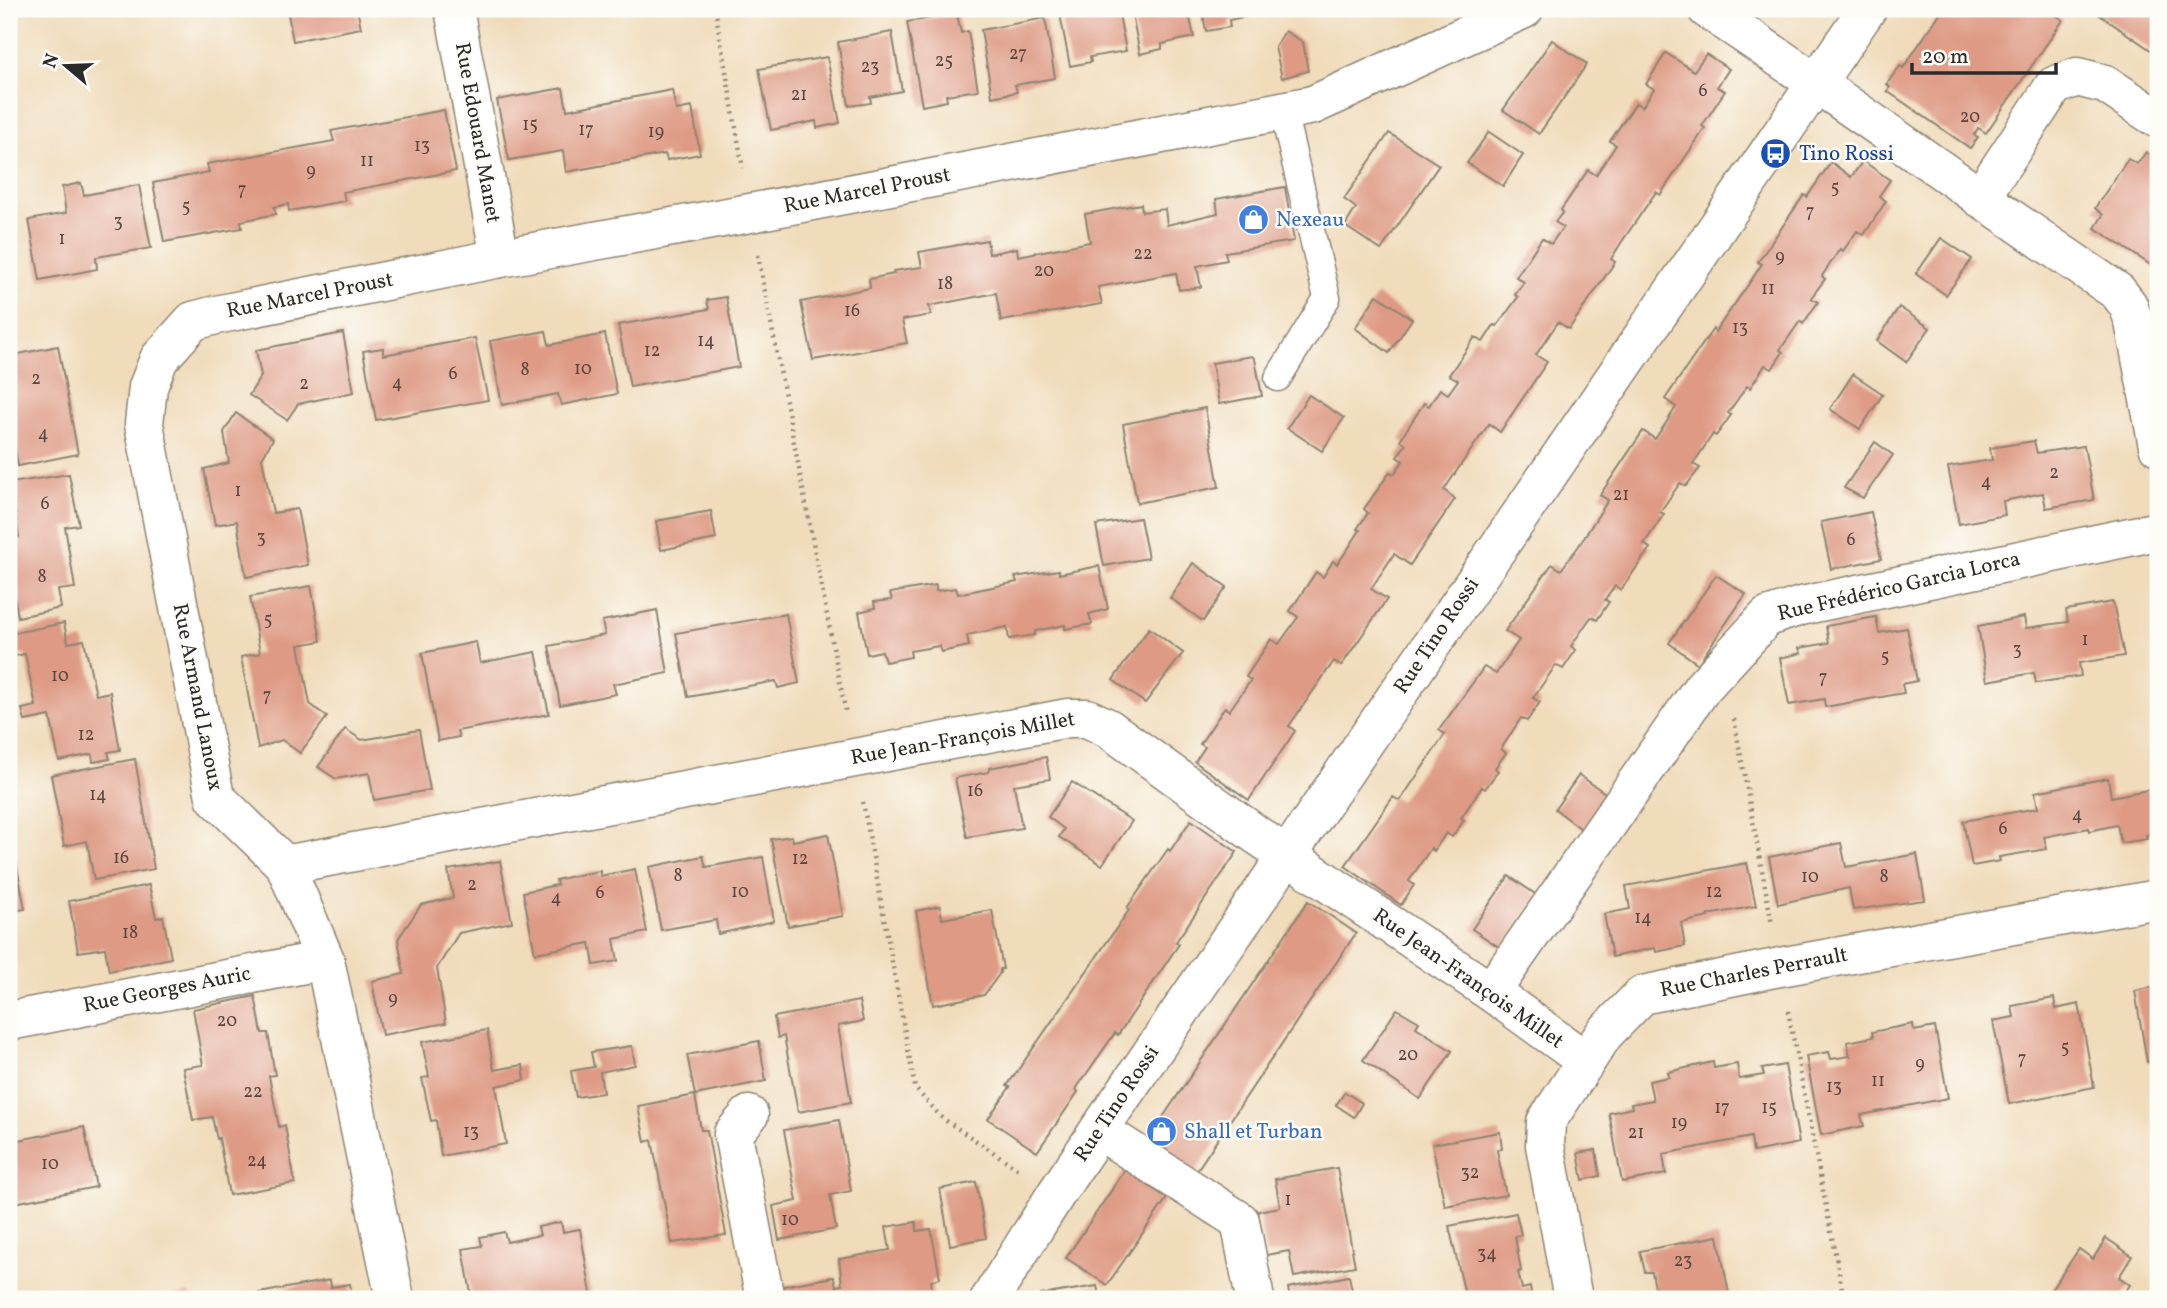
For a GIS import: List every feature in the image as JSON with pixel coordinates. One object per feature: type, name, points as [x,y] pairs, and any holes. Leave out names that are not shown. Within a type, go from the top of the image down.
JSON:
[{"type":"street","name":"Rue Edouard Manet","points":[[454,9],[500,258]]},
{"type":"street","name":"Rue Marcel Proust","points":[[193,321],[500,258],[1313,105],[1524,9]]},
{"type":"street","points":[[1707,9],[2118,292],[2128,305],[2134,322],[2158,442]]},
{"type":"street","name":"Rue Tino Rossi","points":[[990,1299],[1099,1130],[1867,9]]},
{"type":"street","points":[[1980,198],[2054,86],[2077,77],[2105,84],[2158,119]]},
{"type":"street","name":"Rue Armand Lanoux","points":[[193,321],[159,359],[148,387],[144,424],[215,797],[285,865],[325,960],[395,1299]]},
{"type":"street","name":"Rue Frédérico Garcia Lorca","points":[[1491,992],[1702,688],[1767,617],[1801,606],[2158,531]]},
{"type":"street","name":"Rue Jean-François Millet","points":[[285,865],[1068,718],[1087,718],[1108,729],[1287,856],[1491,992],[1586,1061]]},
{"type":"street","name":"Rue Charles Perrault","points":[[1573,1299],[1545,1146],[1546,1122],[1604,1034],[1642,995],[1780,967],[2158,899]]},
{"type":"street","name":"Rue Georges Auric","points":[[9,1021],[325,960]]},
{"type":"street","points":[[749,1115],[733,1133],[765,1299]]},
{"type":"street","points":[[1099,1130],[1240,1221],[1255,1299]]},
{"type":"lane","points":[[1278,378],[1327,298],[1283,111]]},
{"type":"path","points":[[715,9],[745,180]]},
{"type":"path","points":[[1702,688],[1733,714],[1844,1299]]},
{"type":"building","points":[[309,9],[357,9],[361,28],[293,41],[288,14]]},
{"type":"building","points":[[1059,9],[1118,9],[1126,51],[1090,57],[1091,62],[1070,66]]},
{"type":"building","points":[[1131,9],[1188,9],[1194,37],[1162,44],[1162,49],[1140,54]]},
{"type":"building","points":[[1202,9],[1263,9],[1264,13],[1229,20],[1230,27],[1206,31]]},
{"type":"building","points":[[1943,9],[2047,9],[2063,20],[1986,133],[1978,128],[1974,135],[1978,137],[1970,148],[1887,91],[1890,87],[1887,84],[1900,66],[1903,68]]},
{"type":"building","points":[[2091,9],[2158,9],[2158,55]]},
{"type":"building","points":[[957,14],[961,33],[968,31],[978,90],[946,95],[947,101],[922,106],[907,22]]},
{"type":"building","points":[[1045,18],[1055,78],[1015,85],[1017,92],[992,97],[981,30]]},
{"type":"building","points":[[1285,31],[1303,42],[1308,71],[1282,78],[1275,47]]},
{"type":"building","points":[[892,32],[902,91],[870,97],[871,103],[849,106],[838,42]]},
{"type":"building","points":[[1552,40],[1587,64],[1539,134],[1503,110]]},
{"type":"building","points":[[1666,53],[1694,71],[1706,54],[1729,69],[1717,87],[1725,91],[1702,126],[1705,128],[1660,195],[1656,192],[1623,240],[1611,259],[1615,262],[1569,329],[1558,322],[1536,355],[1547,362],[1500,432],[1489,424],[1458,469],[1444,490],[1455,499],[1410,565],[1394,554],[1371,589],[1387,599],[1341,666],[1334,661],[1289,726],[1295,731],[1249,800],[1195,762],[1205,747],[1200,744],[1225,707],[1229,711],[1251,680],[1246,677],[1271,639],[1279,644],[1298,617],[1290,611],[1316,572],[1323,577],[1333,561],[1337,564],[1348,549],[1368,513],[1364,509],[1390,472],[1394,474],[1403,461],[1397,457],[1406,444],[1400,440],[1424,403],[1429,406],[1440,389],[1448,394],[1458,380],[1449,375],[1475,337],[1483,342],[1518,297],[1515,295],[1524,282],[1516,277],[1542,238],[1551,244],[1563,227],[1555,222],[1563,212],[1561,210],[1588,170],[1596,175],[1616,145],[1610,141],[1636,103],[1642,107],[1654,89],[1646,84]]},
{"type":"building","points":[[827,57],[840,123],[817,128],[816,121],[771,130],[759,69]]},
{"type":"building","points":[[563,88],[567,110],[672,90],[676,110],[692,107],[700,154],[667,160],[665,154],[566,172],[563,151],[509,160],[497,100]]},
{"type":"building","points":[[444,110],[456,171],[343,192],[345,201],[289,211],[288,204],[274,207],[276,214],[241,221],[242,228],[164,242],[153,183],[209,172],[207,164],[334,141],[331,131]]},
{"type":"building","points":[[1489,132],[1523,155],[1503,186],[1467,163]]},
{"type":"building","points":[[1389,133],[1439,165],[1381,250],[1345,226],[1356,208],[1344,199]]},
{"type":"building","points":[[2146,152],[2158,160],[2158,270],[2095,228],[2103,215],[2095,208],[2128,159],[2137,164]]},
{"type":"building","points":[[1863,161],[1890,180],[1879,196],[1886,201],[1864,235],[1857,231],[1843,251],[1840,249],[1822,276],[1825,279],[1811,298],[1818,302],[1803,324],[1800,321],[1780,350],[1783,352],[1772,369],[1765,365],[1750,388],[1747,386],[1728,413],[1731,415],[1716,436],[1713,434],[1693,464],[1700,468],[1686,486],[1680,483],[1660,512],[1664,514],[1644,544],[1650,548],[1621,590],[1615,586],[1605,600],[1609,602],[1597,620],[1591,617],[1571,646],[1576,650],[1563,669],[1556,665],[1533,698],[1540,702],[1527,721],[1521,718],[1501,749],[1506,753],[1495,768],[1498,771],[1485,789],[1482,787],[1452,837],[1446,833],[1434,851],[1431,848],[1409,881],[1414,885],[1401,905],[1345,866],[1393,797],[1400,801],[1445,734],[1439,730],[1484,667],[1496,674],[1519,640],[1505,631],[1552,564],[1561,570],[1578,547],[1608,500],[1600,495],[1643,431],[1655,439],[1666,423],[1676,407],[1665,399],[1713,329],[1715,332],[1748,285],[1762,264],[1758,262],[1804,195],[1807,197],[1831,162],[1851,177]]},
{"type":"building","points":[[81,183],[84,195],[139,185],[151,248],[96,257],[97,269],[40,280],[29,220],[66,213],[62,187]]},
{"type":"building","points":[[1285,187],[1294,241],[1225,252],[1227,260],[1197,266],[1201,287],[1179,290],[1176,273],[1098,287],[1102,304],[1001,321],[996,293],[929,306],[931,315],[902,320],[907,343],[813,360],[801,302],[870,288],[869,279],[894,274],[893,271],[922,267],[919,252],[987,240],[989,254],[1017,248],[1018,256],[1090,242],[1085,214],[1141,204],[1142,212],[1165,209],[1167,225],[1218,213],[1216,199]]},
{"type":"building","points":[[1941,238],[1972,259],[1946,295],[1916,274]]},
{"type":"building","points":[[1377,295],[1412,319],[1389,353],[1355,328]]},
{"type":"building","points":[[726,297],[739,367],[630,387],[618,325],[709,309],[707,300]]},
{"type":"building","points":[[1899,307],[1930,328],[1906,362],[1877,341]]},
{"type":"building","points":[[546,331],[549,345],[605,334],[617,394],[561,405],[558,394],[502,405],[490,341]]},
{"type":"building","points":[[343,333],[354,392],[298,404],[287,420],[249,395],[261,376],[256,350]]},
{"type":"building","points":[[475,338],[488,400],[376,420],[363,351],[383,348],[383,355]]},
{"type":"building","points":[[58,346],[78,454],[18,466],[9,414],[9,356]]},
{"type":"building","points":[[1252,356],[1255,359],[1262,396],[1219,404],[1212,363]]},
{"type":"building","points":[[1853,374],[1883,394],[1860,429],[1830,409]]},
{"type":"building","points":[[1309,395],[1344,418],[1322,451],[1287,428]]},
{"type":"building","points":[[1205,408],[1219,487],[1137,503],[1123,424]]},
{"type":"building","points":[[236,413],[273,439],[262,458],[273,513],[297,509],[308,565],[246,577],[237,521],[215,525],[204,469],[229,463],[224,432]]},
{"type":"building","points":[[2034,441],[2037,453],[2084,446],[2094,500],[2046,508],[2043,493],[2003,501],[2005,515],[1959,524],[1948,467],[1992,460],[1990,448]]},
{"type":"building","points":[[1875,442],[1893,455],[1863,498],[1844,488]]},
{"type":"building","points":[[69,474],[79,525],[65,527],[75,588],[58,590],[61,608],[18,617],[9,567],[9,539],[19,537],[11,483]]},
{"type":"building","points":[[711,511],[716,539],[661,550],[656,521]]},
{"type":"building","points":[[1871,512],[1881,559],[1831,569],[1821,522]]},
{"type":"building","points":[[1140,518],[1148,558],[1104,566],[1096,525]]},
{"type":"building","points":[[1193,563],[1227,587],[1203,621],[1170,598]]},
{"type":"building","points":[[1099,566],[1108,609],[1089,614],[1092,624],[1065,629],[1065,625],[1035,631],[1035,635],[1009,639],[1007,627],[967,635],[969,646],[941,652],[939,646],[910,651],[911,657],[885,662],[882,651],[867,654],[859,612],[875,608],[874,602],[892,600],[890,593],[936,585],[936,591],[956,588],[958,594],[1017,582],[1015,577],[1059,570],[1059,574]]},
{"type":"building","points":[[1716,575],[1746,594],[1698,664],[1669,643]]},
{"type":"building","points":[[311,586],[321,641],[299,645],[310,704],[327,717],[300,753],[282,740],[258,748],[241,657],[260,653],[250,597]]},
{"type":"building","points":[[2113,602],[2124,656],[2079,663],[2081,676],[2036,683],[2034,673],[1987,681],[1978,626],[2024,617],[2026,628],[2068,622],[2066,610]]},
{"type":"building","points":[[657,610],[668,673],[613,684],[616,694],[560,705],[549,646],[605,635],[602,621]]},
{"type":"building","points":[[786,614],[799,683],[778,688],[776,681],[688,697],[676,633]]},
{"type":"building","points":[[1876,617],[1879,633],[1907,628],[1917,681],[1902,684],[1904,693],[1825,707],[1824,699],[1789,705],[1780,658],[1801,653],[1799,648],[1829,643],[1826,626]]},
{"type":"building","points":[[64,623],[68,643],[84,640],[96,695],[110,692],[120,750],[108,752],[110,759],[93,762],[92,754],[59,761],[50,716],[25,721],[22,709],[36,706],[25,654],[9,657],[9,634]]},
{"type":"building","points":[[1149,628],[1183,653],[1145,703],[1113,680]]},
{"type":"building","points":[[476,642],[480,663],[536,652],[549,714],[457,731],[459,737],[438,741],[422,653]]},
{"type":"building","points":[[345,729],[362,740],[419,730],[430,790],[374,800],[369,773],[336,779],[318,767]]},
{"type":"building","points":[[1046,757],[1050,779],[1014,785],[1022,828],[967,837],[955,778]]},
{"type":"building","points":[[135,759],[154,869],[94,880],[87,841],[64,846],[51,775]]},
{"type":"building","points":[[1579,775],[1608,795],[1584,831],[1555,809]]},
{"type":"building","points":[[2108,778],[2111,797],[2158,788],[2158,833],[2146,835],[2147,839],[2121,843],[2117,825],[2089,831],[2089,828],[2044,837],[2047,849],[1999,857],[2000,861],[1972,866],[1963,821],[2038,808],[2035,792]]},
{"type":"building","points":[[1072,782],[1132,821],[1102,865],[1059,837],[1064,829],[1048,817]]},
{"type":"building","points":[[1191,820],[1237,852],[1176,942],[1179,944],[1118,1035],[1115,1033],[1076,1089],[1078,1092],[1037,1152],[988,1119],[1010,1087],[1007,1086],[1129,910],[1127,908]]},
{"type":"building","points":[[828,834],[843,916],[788,926],[771,839],[792,836],[793,841]]},
{"type":"building","points":[[9,840],[12,840],[25,909],[9,912]]},
{"type":"building","points":[[1841,843],[1846,867],[1917,854],[1925,900],[1853,910],[1849,888],[1778,904],[1769,857]]},
{"type":"building","points":[[703,856],[706,867],[763,857],[774,921],[718,934],[716,920],[661,930],[649,867]]},
{"type":"building","points":[[500,861],[512,922],[459,933],[437,968],[446,1023],[382,1035],[372,981],[404,974],[398,939],[421,905],[453,898],[448,870]]},
{"type":"building","points":[[1747,863],[1756,906],[1681,923],[1685,946],[1656,952],[1655,948],[1612,957],[1604,914],[1630,909],[1626,886]]},
{"type":"building","points":[[635,869],[647,932],[614,939],[618,961],[594,965],[590,943],[535,953],[523,892],[557,885],[556,880],[577,875],[600,871],[600,876]]},
{"type":"building","points":[[1509,876],[1538,896],[1502,949],[1472,929]]},
{"type":"building","points":[[149,885],[156,918],[163,916],[171,958],[109,971],[105,948],[78,952],[69,901]]},
{"type":"building","points":[[1308,901],[1356,933],[1195,1173],[1147,1141]]},
{"type":"building","points":[[940,906],[942,919],[992,910],[1003,969],[1000,969],[984,995],[933,1005],[916,911]]},
{"type":"building","points":[[2158,986],[2158,1060],[2147,1062],[2135,991]]},
{"type":"building","points":[[255,996],[262,1033],[268,1033],[275,1075],[269,1076],[279,1127],[285,1125],[295,1183],[229,1195],[219,1138],[217,1139],[212,1117],[193,1120],[183,1068],[203,1065],[193,1009]]},
{"type":"building","points":[[2054,998],[2056,1009],[2079,1004],[2094,1087],[2009,1104],[1993,1021],[2014,1017],[2012,1006]]},
{"type":"building","points":[[859,1001],[863,1021],[838,1026],[851,1102],[798,1112],[784,1036],[778,1038],[774,1017]]},
{"type":"building","points":[[1397,1009],[1419,1022],[1416,1027],[1452,1051],[1420,1099],[1363,1060]]},
{"type":"building","points":[[1913,1024],[1914,1031],[1935,1027],[1948,1098],[1861,1115],[1864,1126],[1821,1135],[1806,1056],[1829,1052],[1831,1059],[1850,1056],[1847,1042],[1873,1037],[1872,1032]]},
{"type":"building","points":[[487,1030],[494,1070],[523,1065],[525,1080],[496,1086],[506,1144],[441,1156],[436,1120],[431,1121],[422,1078],[429,1077],[422,1042]]},
{"type":"building","points":[[759,1041],[766,1081],[695,1095],[687,1055]]},
{"type":"building","points":[[632,1046],[635,1065],[600,1072],[603,1093],[576,1097],[571,1071],[594,1067],[591,1052]]},
{"type":"building","points":[[1713,1062],[1714,1068],[1737,1064],[1739,1079],[1764,1075],[1762,1069],[1785,1065],[1799,1143],[1753,1152],[1751,1137],[1663,1154],[1666,1174],[1622,1182],[1609,1113],[1632,1108],[1631,1104],[1653,1100],[1649,1081],[1669,1077],[1668,1072]]},
{"type":"building","points":[[1345,1092],[1362,1103],[1354,1117],[1336,1105]]},
{"type":"building","points":[[695,1095],[701,1130],[707,1130],[726,1235],[672,1243],[652,1140],[645,1142],[638,1106]]},
{"type":"building","points":[[839,1120],[851,1191],[830,1195],[836,1229],[779,1240],[773,1206],[797,1201],[784,1130]]},
{"type":"building","points":[[84,1127],[96,1187],[9,1204],[9,1142]]},
{"type":"building","points":[[1500,1132],[1502,1149],[1497,1150],[1506,1195],[1445,1206],[1432,1144]]},
{"type":"building","points":[[1596,1150],[1600,1176],[1583,1180],[1578,1153]]},
{"type":"building","points":[[1337,1168],[1355,1266],[1294,1277],[1289,1251],[1266,1255],[1258,1211],[1280,1207],[1275,1179]]},
{"type":"building","points":[[1125,1170],[1167,1198],[1107,1285],[1066,1258]]},
{"type":"building","points":[[976,1182],[986,1238],[950,1245],[940,1189]]},
{"type":"building","points":[[1516,1213],[1521,1235],[1515,1236],[1521,1271],[1518,1272],[1522,1289],[1530,1287],[1532,1299],[1466,1299],[1449,1226]]},
{"type":"building","points":[[561,1222],[563,1232],[580,1229],[592,1299],[472,1299],[463,1249],[482,1246],[480,1237],[504,1232],[507,1242],[540,1235],[538,1227]]},
{"type":"building","points":[[916,1222],[917,1231],[931,1229],[940,1278],[931,1281],[933,1299],[780,1299],[778,1288],[787,1285],[834,1277],[836,1286],[842,1285],[839,1259],[890,1250],[886,1227]]},
{"type":"building","points":[[1718,1236],[1730,1299],[1657,1299],[1652,1272],[1645,1272],[1640,1251]]},
{"type":"building","points":[[2106,1238],[2132,1256],[2119,1277],[2130,1285],[2120,1299],[2045,1299],[2079,1249],[2093,1259]]},
{"type":"building","points":[[1349,1276],[1354,1299],[1290,1299],[1288,1288]]},
{"type":"building","points":[[330,1280],[331,1287],[350,1284],[353,1299],[260,1299],[259,1293]]},
{"type":"building","points":[[1097,1286],[1100,1299],[1040,1299],[1041,1295]]},
{"type":"building","points":[[189,1293],[190,1299],[164,1299],[164,1298]]},
{"type":"place","name":"Tino Rossi","points":[[1776,154]]},
{"type":"place","name":"Nexeau","points":[[1253,220]]},
{"type":"place","name":"Shall et Turban","points":[[1161,1132]]}]
